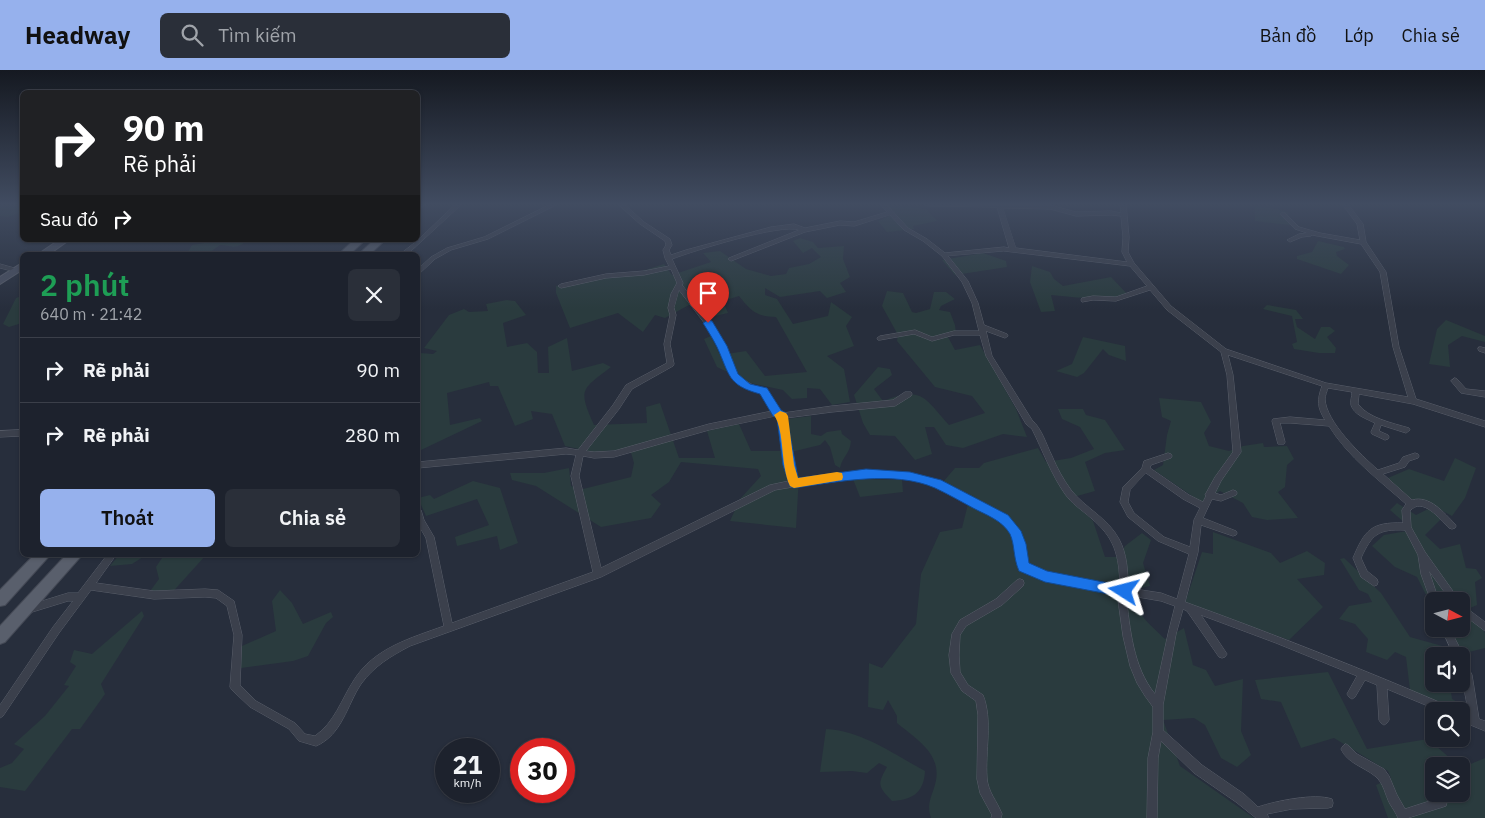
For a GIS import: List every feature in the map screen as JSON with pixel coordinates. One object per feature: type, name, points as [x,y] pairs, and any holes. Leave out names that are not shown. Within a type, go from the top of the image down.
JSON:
[{"type":"main road","points":[[346,252],[358,242]]},
{"type":"main road","points":[[366,252],[378,242]]},
{"type":"main road","points":[[0,600],[41,557]]},
{"type":"main road","points":[[0,637],[73,557]]},
{"type":"street","points":[[420,269],[449,248],[483,239]]},
{"type":"street","points":[[598,574],[575,476],[580,453],[629,387],[671,364],[667,344],[673,315],[671,308],[679,286],[677,272],[668,258],[666,250],[669,245],[666,239]]},
{"type":"street","points":[[668,258],[734,239]]},
{"type":"street","points":[[731,259],[782,239]]},
{"type":"street","points":[[923,239],[944,255],[966,281],[975,303],[989,356],[1029,422],[1035,427],[1065,489],[1117,541],[1123,557],[1123,591],[1132,660],[1151,698],[1158,705]]},
{"type":"street","points":[[1010,239],[1014,250]]},
{"type":"street","points":[[1126,239],[1125,252],[1132,264],[1152,288],[1180,318],[1224,351],[1326,385],[1413,401],[1485,424]]},
{"type":"street","points":[[1344,239],[1363,242]]},
{"type":"street","points":[[1362,239],[1383,272],[1396,347],[1413,401]]},
{"type":"street","points":[[47,252],[62,242]]},
{"type":"street","points":[[406,252],[418,242]]},
{"type":"street","points":[[944,255],[1014,250],[1132,264]]},
{"type":"street","points":[[0,266],[19,268]]},
{"type":"street","points":[[561,286],[606,276],[644,273],[673,266]]},
{"type":"street","points":[[0,281],[19,268]]},
{"type":"street","points":[[679,286],[715,333],[734,376],[746,387],[763,391],[779,415],[794,483]]},
{"type":"street","points":[[1084,300],[1093,298],[1116,299],[1152,288]]},
{"type":"street","points":[[880,338],[916,332],[932,339],[982,330],[1005,336]]},
{"type":"street","points":[[1152,818],[1153,758],[1158,732],[1158,705],[1179,605],[1194,552],[1198,520],[1209,495],[1236,452],[1230,375],[1224,351]]},
{"type":"street","points":[[1455,381],[1464,391],[1485,394]]},
{"type":"street","points":[[1326,385],[1322,389],[1321,398],[1328,423],[1344,442],[1411,504]]},
{"type":"street","points":[[1356,391],[1354,404],[1356,410],[1379,421],[1406,430]]},
{"type":"street","points":[[420,465],[566,451],[594,455],[614,454],[709,426],[779,415],[895,403],[908,394]]},
{"type":"street","points":[[1281,442],[1276,421],[1290,420],[1328,423]]},
{"type":"street","points":[[1379,421],[1375,432],[1385,437]]},
{"type":"street","points":[[0,434],[20,433]]},
{"type":"street","points":[[1168,456],[1147,463],[1146,469],[1126,489],[1124,502],[1131,514],[1161,539],[1194,552]]},
{"type":"street","points":[[1377,473],[1402,465],[1406,459],[1415,456]]},
{"type":"street","points":[[1146,469],[1203,506]]},
{"type":"street","points":[[88,586],[154,595],[218,594],[231,604],[238,635],[235,687],[253,704],[292,726],[302,738],[316,741],[328,735],[338,721],[347,699],[365,672],[383,655],[407,643],[598,574],[773,487],[866,474],[910,477],[937,483],[1004,518],[1015,531],[1020,544],[1020,558],[1024,567],[1045,577],[1161,597],[1363,674],[1429,702]]},
{"type":"street","points":[[1209,495],[1221,498],[1233,493]]},
{"type":"street","points":[[1450,592],[1430,563],[1422,555],[1407,527],[1406,510],[1411,504],[1418,502],[1436,510],[1452,526]]},
{"type":"street","points":[[1198,520],[1233,533]]},
{"type":"street","points":[[420,522],[430,537],[449,628]]},
{"type":"street","points":[[1374,582],[1364,574],[1357,558],[1369,534],[1376,528],[1407,527]]},
{"type":"street","points":[[1422,555],[1424,574],[1431,592]]},
{"type":"street","points":[[0,713],[56,630],[110,557]]},
{"type":"street","points":[[996,818],[997,814],[985,793],[982,779],[983,715],[980,698],[965,688],[956,673],[954,655],[956,634],[963,623],[999,602],[1020,583]]},
{"type":"street","points":[[25,610],[68,597],[80,597]]},
{"type":"street","points":[[1191,609],[1222,654]]},
{"type":"street","points":[[1470,615],[1485,627]]},
{"type":"street","points":[[1352,694],[1363,674]]},
{"type":"street","points":[[1382,682],[1384,720]]},
{"type":"street","points":[[1470,692],[1475,722]]},
{"type":"street","points":[[1470,720],[1485,726]]},
{"type":"street","points":[[1158,732],[1198,769],[1260,815],[1280,805],[1304,802],[1328,803]]},
{"type":"street","points":[[1346,749],[1362,763],[1380,773],[1388,784],[1393,799],[1403,816],[1442,802]]},
{"type":"shaded area","points":[[803,239],[813,242],[818,248],[844,246],[843,259],[850,277],[840,283],[846,292],[827,298],[820,291],[780,297],[765,288],[765,295],[777,299],[793,324],[828,316],[831,302],[852,317],[846,326],[854,346],[827,356],[844,369],[850,402],[832,405],[820,389],[807,388],[807,398],[792,399],[783,390],[750,383],[717,367],[704,339],[711,336],[720,355],[746,351],[765,376],[807,372],[776,317],[764,316],[755,312],[739,296],[723,301],[728,313],[702,319],[692,306],[689,305],[665,318],[655,315],[643,332],[618,313],[570,328],[556,293],[556,286],[615,273],[639,272],[664,264],[672,275],[711,262],[703,253],[720,251],[746,269],[771,276],[786,274],[789,268],[809,264],[821,257],[812,248],[803,253],[793,241]]},
{"type":"shaded area","points":[[1318,241],[1344,247],[1345,249],[1336,252],[1337,256],[1349,265],[1341,274],[1297,259],[1297,256],[1312,252]]},
{"type":"shaded area","points":[[211,242],[245,242],[237,246],[220,245],[210,252],[188,252],[192,245]]},
{"type":"shaded area","points":[[983,253],[1006,261],[1007,267],[955,275],[942,260]]},
{"type":"shaded area","points":[[1032,266],[1050,272],[1054,279],[1063,286],[1111,277],[1130,297],[1090,298],[1051,295],[1055,311],[1041,312],[1030,282]]},
{"type":"shaded area","points":[[887,291],[903,293],[912,312],[916,313],[930,309],[934,292],[946,292],[955,299],[941,306],[939,310],[950,312],[955,325],[956,334],[948,337],[955,350],[980,345],[1016,409],[1027,437],[1003,434],[963,448],[946,445],[934,427],[925,427],[932,454],[915,460],[895,436],[870,435],[863,423],[854,395],[878,367],[890,369],[892,375],[874,389],[883,401],[906,394],[921,397],[934,407],[949,425],[985,413],[972,396],[935,387],[897,341],[898,335],[882,306]]},
{"type":"shaded area","points":[[20,297],[20,324],[9,327],[3,324],[16,298]]},
{"type":"shaded area","points":[[507,300],[515,301],[526,315],[503,323],[507,347],[527,343],[537,352],[538,373],[549,373],[548,347],[567,338],[572,371],[603,363],[611,367],[593,381],[585,391],[584,397],[594,425],[647,423],[646,407],[660,403],[679,458],[715,458],[707,431],[739,424],[751,451],[781,451],[799,476],[796,528],[730,521],[740,499],[761,476],[758,469],[681,462],[669,482],[651,495],[661,504],[651,518],[601,527],[536,486],[512,480],[510,473],[544,473],[569,468],[571,486],[583,489],[631,477],[634,463],[630,449],[593,452],[565,446],[552,414],[531,411],[533,419],[515,426],[498,386],[490,386],[489,382],[447,393],[450,425],[480,418],[482,421],[421,450],[420,353],[433,354],[437,351],[424,348],[449,315],[464,309],[469,312],[488,311],[486,304]]},
{"type":"shaded area","points":[[1267,305],[1296,310],[1303,319],[1295,319],[1297,327],[1315,339],[1321,327],[1330,327],[1335,331],[1327,337],[1336,348],[1335,353],[1319,353],[1294,349],[1292,344],[1297,342],[1292,316],[1263,309]]},
{"type":"shaded area","points":[[1446,320],[1485,336],[1485,342],[1462,336],[1448,345],[1450,367],[1429,364],[1437,329]]},
{"type":"shaded area","points":[[1083,337],[1125,346],[1126,361],[1109,355],[1103,349],[1084,373],[1077,377],[1056,371],[1072,364]]},
{"type":"shaded area","points":[[1159,398],[1201,402],[1211,422],[1204,433],[1209,446],[1229,451],[1243,446],[1263,443],[1264,447],[1287,446],[1294,459],[1287,465],[1285,487],[1278,492],[1298,518],[1267,520],[1252,517],[1243,503],[1220,491],[1201,502],[1154,470],[1163,465],[1171,421],[1162,417]]},
{"type":"shaded area","points":[[1058,409],[1083,409],[1086,415],[1105,420],[1125,450],[1105,453],[1085,462],[1095,491],[1070,498],[1093,521],[1105,557],[1118,557],[1125,546],[1142,533],[1151,540],[1143,563],[1150,586],[1136,589],[1137,605],[1143,617],[1165,639],[1184,628],[1193,665],[1206,670],[1215,686],[1243,679],[1241,731],[1251,755],[1237,767],[1221,758],[1205,725],[1194,718],[1163,720],[1180,766],[1254,818],[931,818],[929,810],[936,777],[936,767],[933,758],[921,743],[897,723],[897,716],[888,700],[883,710],[868,707],[869,663],[882,668],[916,624],[921,574],[940,532],[962,528],[968,504],[937,489],[955,468],[979,468],[984,463],[1038,448],[1046,462],[1071,458],[1094,449],[1080,427],[1062,419]]},
{"type":"shaded area","points":[[811,416],[811,434],[821,436],[827,432],[841,430],[842,434],[851,441],[840,468],[835,465],[830,447],[825,440],[820,445],[791,452],[787,419]]},
{"type":"shaded area","points":[[1455,458],[1476,468],[1465,498],[1452,516],[1422,500],[1410,499],[1388,478],[1409,469],[1444,481]]},
{"type":"shaded area","points":[[853,479],[902,480],[903,492],[860,497]]},
{"type":"shaded area","points":[[473,481],[500,488],[518,543],[500,550],[497,536],[457,546],[455,537],[489,525],[477,499],[426,516],[420,502],[420,498],[430,495],[434,499]]},
{"type":"shaded area","points":[[1397,503],[1416,515],[1428,509],[1442,518],[1425,535],[1440,549],[1460,544],[1466,568],[1476,569],[1482,578],[1475,582],[1477,605],[1470,608],[1470,592],[1425,593],[1417,577],[1395,567],[1372,546],[1384,535],[1413,530],[1390,510]]},
{"type":"shaded area","points":[[1213,532],[1271,553],[1280,563],[1307,551],[1325,563],[1324,575],[1297,579],[1323,607],[1289,640],[1185,603],[1202,552],[1213,554]]},
{"type":"shaded area","points":[[117,557],[143,557],[132,564],[110,566]]},
{"type":"shaded area","points":[[159,557],[204,557],[168,597],[145,598],[159,579],[156,567],[162,558]]},
{"type":"shaded area","points":[[1344,558],[1381,593],[1410,637],[1446,647],[1425,647],[1425,692],[1451,692],[1452,699],[1457,702],[1439,702],[1410,690],[1406,657],[1395,652],[1387,660],[1366,652],[1368,639],[1355,624],[1339,619],[1349,606],[1372,602],[1368,594],[1359,590],[1340,559]]},
{"type":"shaded area","points":[[280,590],[292,603],[303,624],[331,612],[333,617],[326,623],[308,656],[293,661],[241,668],[242,646],[276,631],[272,601]]},
{"type":"shaded area","points":[[1470,608],[1485,633],[1485,648],[1470,652],[1470,647],[1460,647],[1452,638],[1470,638]]},
{"type":"shaded area","points":[[142,611],[144,616],[101,684],[105,694],[80,729],[72,729],[25,791],[0,787],[0,768],[12,763],[24,749],[14,744],[45,716],[69,686],[64,685],[76,666],[70,662],[74,650],[92,654]]},
{"type":"shaded area","points":[[1328,672],[1367,749],[1425,739],[1425,747],[1437,747],[1449,757],[1425,757],[1425,802],[1470,802],[1470,764],[1485,758],[1485,818],[1388,818],[1376,785],[1391,778],[1388,771],[1334,738],[1301,748],[1281,702],[1261,699],[1255,680]]},
{"type":"shaded area","points":[[1470,709],[1477,713],[1479,719],[1470,715]]},
{"type":"shaded area","points":[[826,729],[853,734],[865,739],[925,771],[919,790],[911,797],[892,801],[884,792],[880,782],[887,767],[879,763],[867,773],[852,771],[820,772]]},
{"type":"slow traffic","points":[[780,415],[782,416],[789,465],[794,483],[837,477]]},
{"type":"route","points":[[708,323],[722,346],[734,376],[746,387],[763,391],[777,413],[782,416],[787,454],[794,483],[866,474],[910,477],[937,483],[1004,518],[1015,531],[1020,544],[1020,558],[1024,567],[1045,577],[1124,591]]}]
